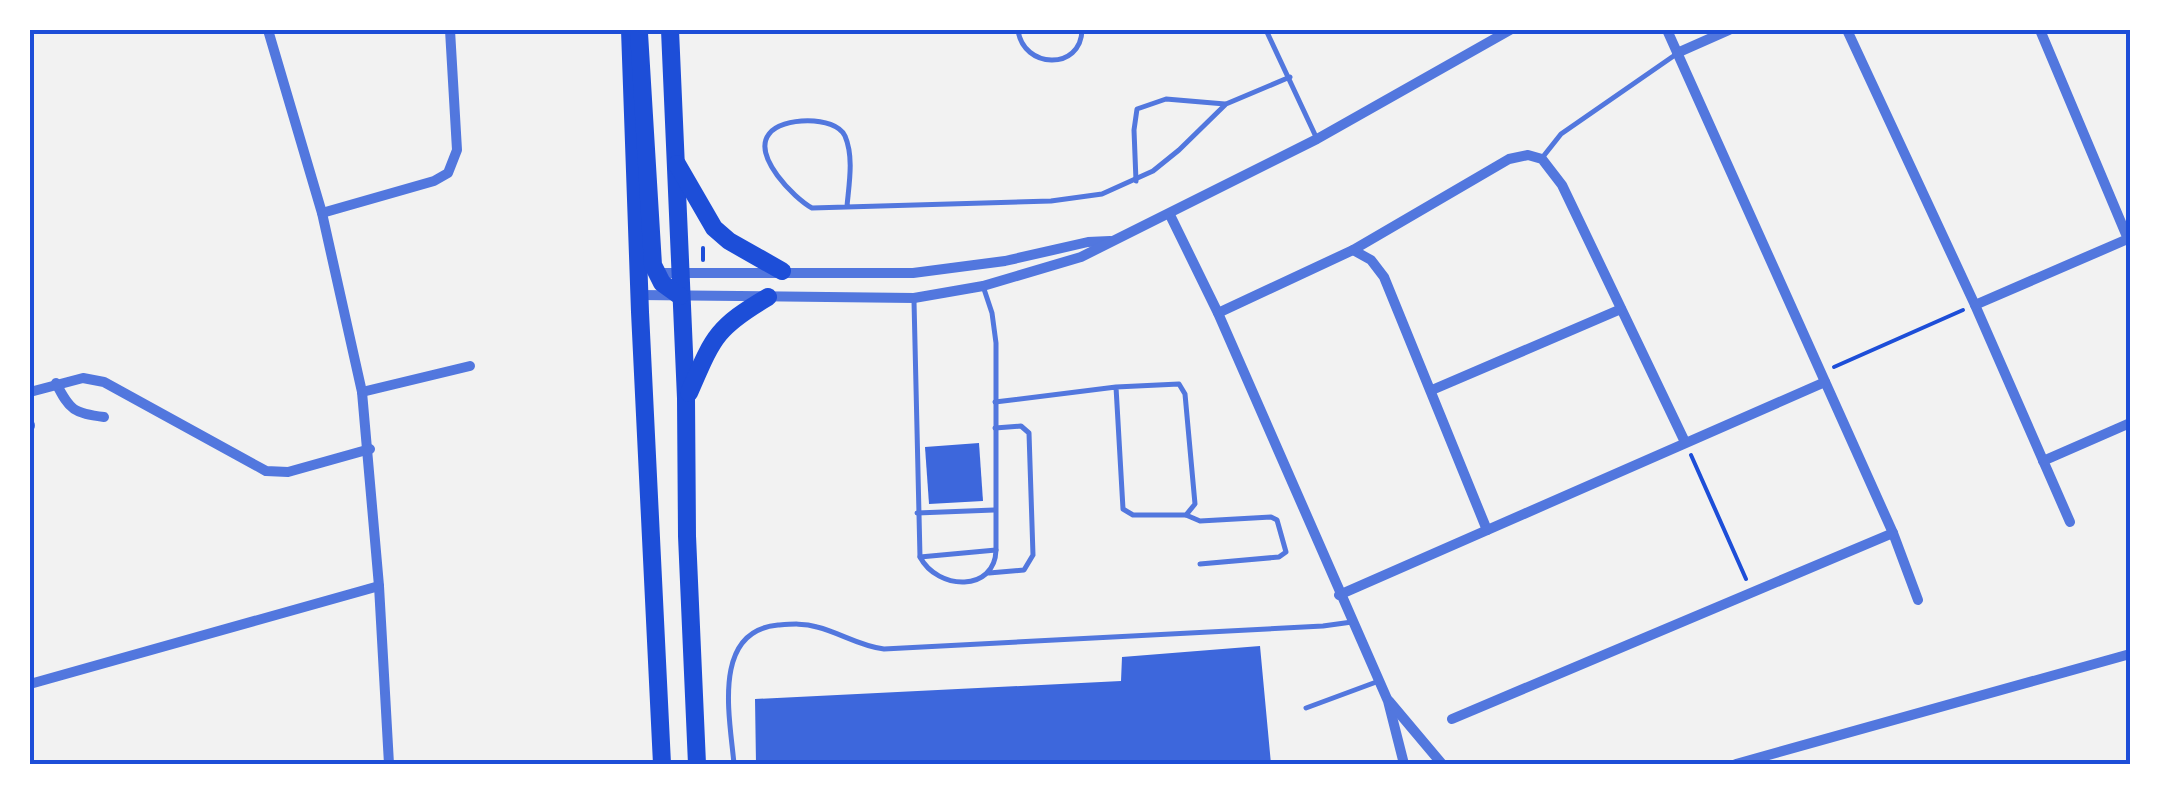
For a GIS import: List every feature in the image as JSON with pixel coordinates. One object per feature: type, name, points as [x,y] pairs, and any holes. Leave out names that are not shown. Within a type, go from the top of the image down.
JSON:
[{"type":"main road","points":[[630,30],[647,274]]},
{"type":"main road","points":[[638,30],[643,53],[652,248],[639,295],[662,764]]},
{"type":"main road","points":[[670,30],[697,764]]},
{"type":"main road","points":[[677,164],[714,228],[728,241],[782,271]]},
{"type":"main road","points":[[647,274],[680,296]]},
{"type":"main road","points":[[686,398],[713,340],[726,324],[768,297]]},
{"type":"street","points":[[268,30],[322,213],[362,392],[370,449],[388,764]]},
{"type":"street","points":[[322,213],[434,182],[452,166],[456,150],[450,30]]},
{"type":"street","points":[[639,295],[914,298],[984,286],[1081,257],[1317,139],[1510,30]]},
{"type":"street","points":[[1666,30],[1893,533],[1918,600]]},
{"type":"street","points":[[1677,53],[1730,30]]},
{"type":"street","points":[[1846,30],[1975,305],[2070,522]]},
{"type":"street","points":[[1975,305],[2129,239],[2040,30]]},
{"type":"street","points":[[1218,313],[1354,250],[1492,166],[1528,155],[1542,159],[1562,185],[1684,442]]},
{"type":"street","points":[[1170,215],[1218,313],[1388,701],[1404,764]]},
{"type":"street","points":[[647,274],[913,272],[1110,241]]},
{"type":"street","points":[[1354,250],[1371,260],[1384,277],[1487,530]]},
{"type":"street","points":[[974,264],[984,286]]},
{"type":"street","points":[[913,272],[914,298]]},
{"type":"street","points":[[1432,390],[1620,309]]},
{"type":"street","points":[[362,392],[470,366]]},
{"type":"street","points":[[1339,595],[1823,377]]},
{"type":"street","points":[[30,392],[83,378],[120,388],[266,470],[288,472],[370,449]]},
{"type":"street","points":[[56,384],[76,413],[104,418]]},
{"type":"street","points":[[2043,461],[2130,423]]},
{"type":"street","points":[[1452,720],[1893,533]]},
{"type":"street","points":[[30,684],[379,586]]},
{"type":"street","points":[[1736,764],[2130,654]]},
{"type":"street","points":[[1388,701],[1442,764]]},
{"type":"lane","points":[[1018,30],[1024,49],[1050,62],[1075,51],[1082,30]]},
{"type":"lane","points":[[1266,30],[1317,139]]},
{"type":"lane","points":[[1542,159],[1562,134],[1677,53]]},
{"type":"lane","points":[[847,206],[848,146],[842,130],[828,121],[809,121],[779,126],[770,132],[764,143],[770,164],[794,197],[812,208],[1052,202],[1102,194],[1136,181],[1180,150],[1226,104],[1290,77]]},
{"type":"lane","points":[[1136,181],[1137,110],[1166,99],[1226,104]]},
{"type":"lane","points":[[914,298],[920,557],[926,568],[946,581],[980,579],[996,562],[994,328],[984,286]]},
{"type":"lane","points":[[995,402],[1116,387],[1173,383],[1183,388],[1194,504],[1186,515]]},
{"type":"lane","points":[[1116,387],[1123,509],[1133,515],[1186,515],[1200,521],[1271,516],[1277,520],[1286,552],[1278,557],[1200,564]]},
{"type":"lane","points":[[990,572],[1024,570],[1033,555],[1029,433],[1021,426],[995,428]]},
{"type":"lane","points":[[918,514],[996,510]]},
{"type":"lane","points":[[920,557],[996,550]]},
{"type":"lane","points":[[734,764],[728,680],[734,653],[748,636],[766,626],[820,627],[854,643],[884,649],[1352,622]]},
{"type":"lane","points":[[1306,708],[1379,681]]},
{"type":"path","points":[[1823,377],[1975,305]]},
{"type":"path","points":[[1684,442],[1752,592]]},
{"type":"building","points":[[979,443],[983,501],[929,504],[925,447]]},
{"type":"building","points":[[1260,646],[1271,764],[756,764],[755,699],[1121,681],[1122,657]]}]
